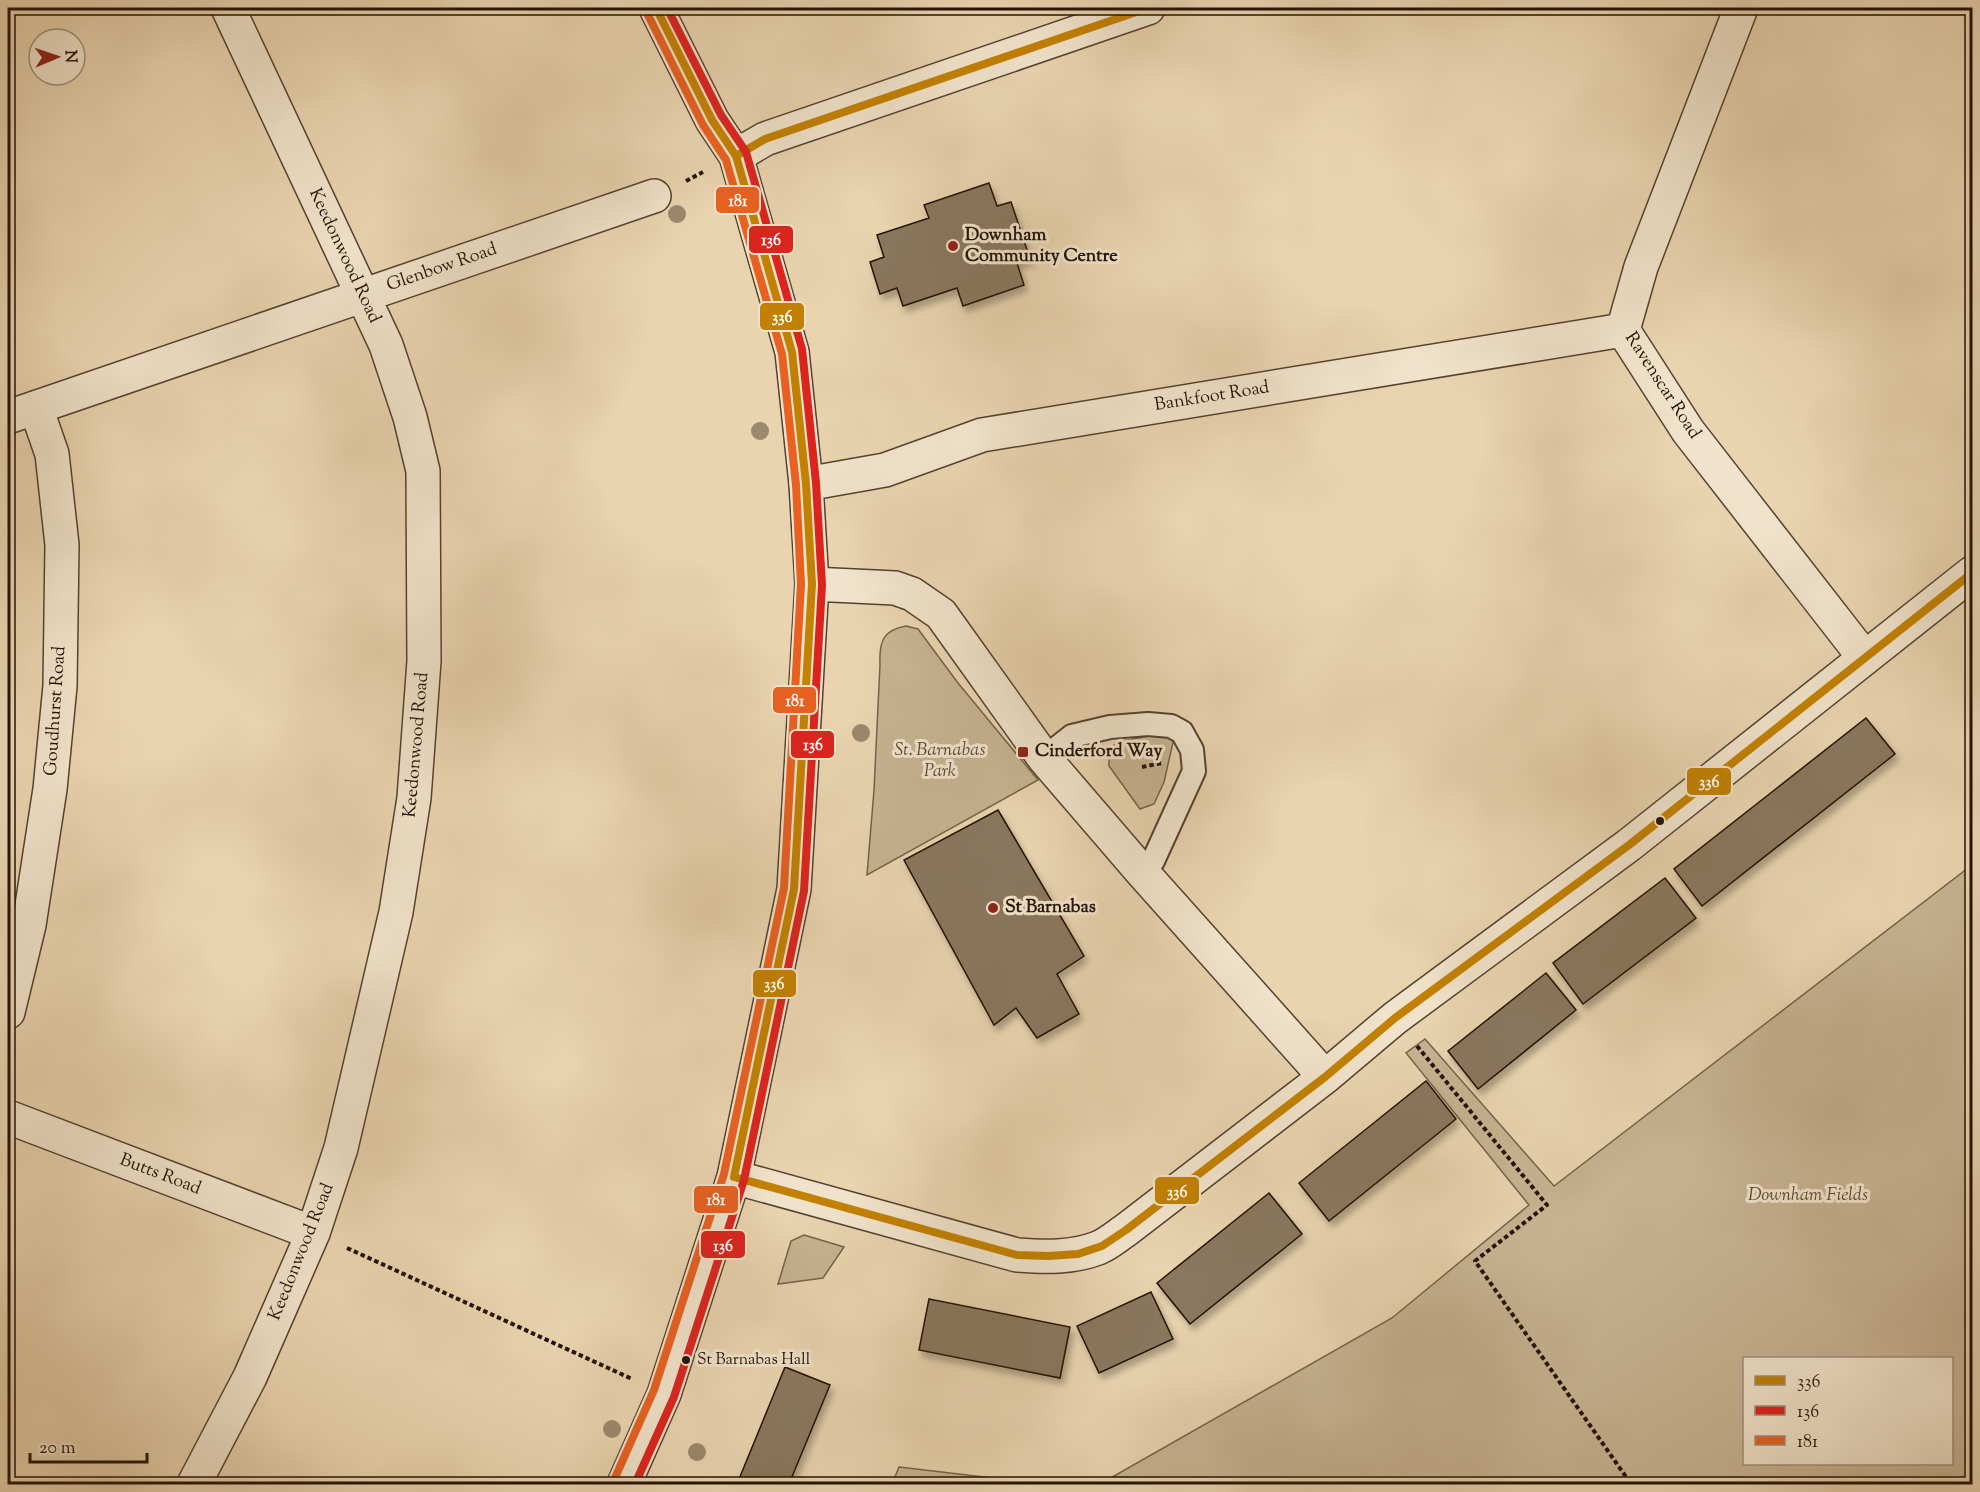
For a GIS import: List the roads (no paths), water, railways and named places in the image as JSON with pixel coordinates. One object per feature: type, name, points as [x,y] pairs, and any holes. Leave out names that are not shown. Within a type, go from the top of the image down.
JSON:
[{"type":"street","name":"Keedonwood Road","points":[[194,1485],[250,1377],[313,1233],[341,1148],[396,912],[414,798],[424,661],[423,471],[410,417],[386,345],[228,8]]},
{"type":"street","points":[[624,1485],[664,1394],[734,1177],[794,889],[812,584],[806,484],[792,352],[736,156],[712,120],[656,8]]},
{"type":"street","points":[[736,156],[765,140],[1102,15],[1148,8]]},
{"type":"street","name":"Ravenscar Road","points":[[1741,8],[1641,267],[1623,330],[1689,431],[1864,657]]},
{"type":"street","name":"Glenbow Road","points":[[22,413],[654,196]]},
{"type":"street","name":"Bankfoot Road","points":[[806,484],[885,470],[982,435],[1623,330]]},
{"type":"street","name":"Goudhurst Road","points":[[8,1012],[29,925],[50,789],[60,686],[62,545],[52,454],[22,413]]},
{"type":"street","points":[[734,1177],[1017,1255],[1051,1257],[1073,1255],[1099,1248],[1126,1230],[1325,1077],[1395,1018],[1629,845],[1972,573]]},
{"type":"street","points":[[812,584],[895,588],[912,594],[941,614],[1044,758],[1142,872],[1325,1077]]},
{"type":"street","name":"Butts Road","points":[[8,1117],[313,1233]]},
{"type":"lane","points":[[1044,758],[1072,736],[1110,727],[1148,724],[1171,726],[1182,732],[1192,750],[1194,771],[1153,861],[1142,872]]},
{"type":"place","name":"Downham Community Centre","points":[[953,246]]},
{"type":"place","name":"Cinderford Way","points":[[1023,752]]},
{"type":"place","name":"St Barnabas","points":[[993,908]]},
{"type":"place","name":"St Barnabas Hall","points":[[686,1360]]},
{"type":"park label","name":"St. Barnabas Park","points":[[940,762]]},
{"type":"park label","name":"Downham Fields","points":[[1808,1196]]}]
